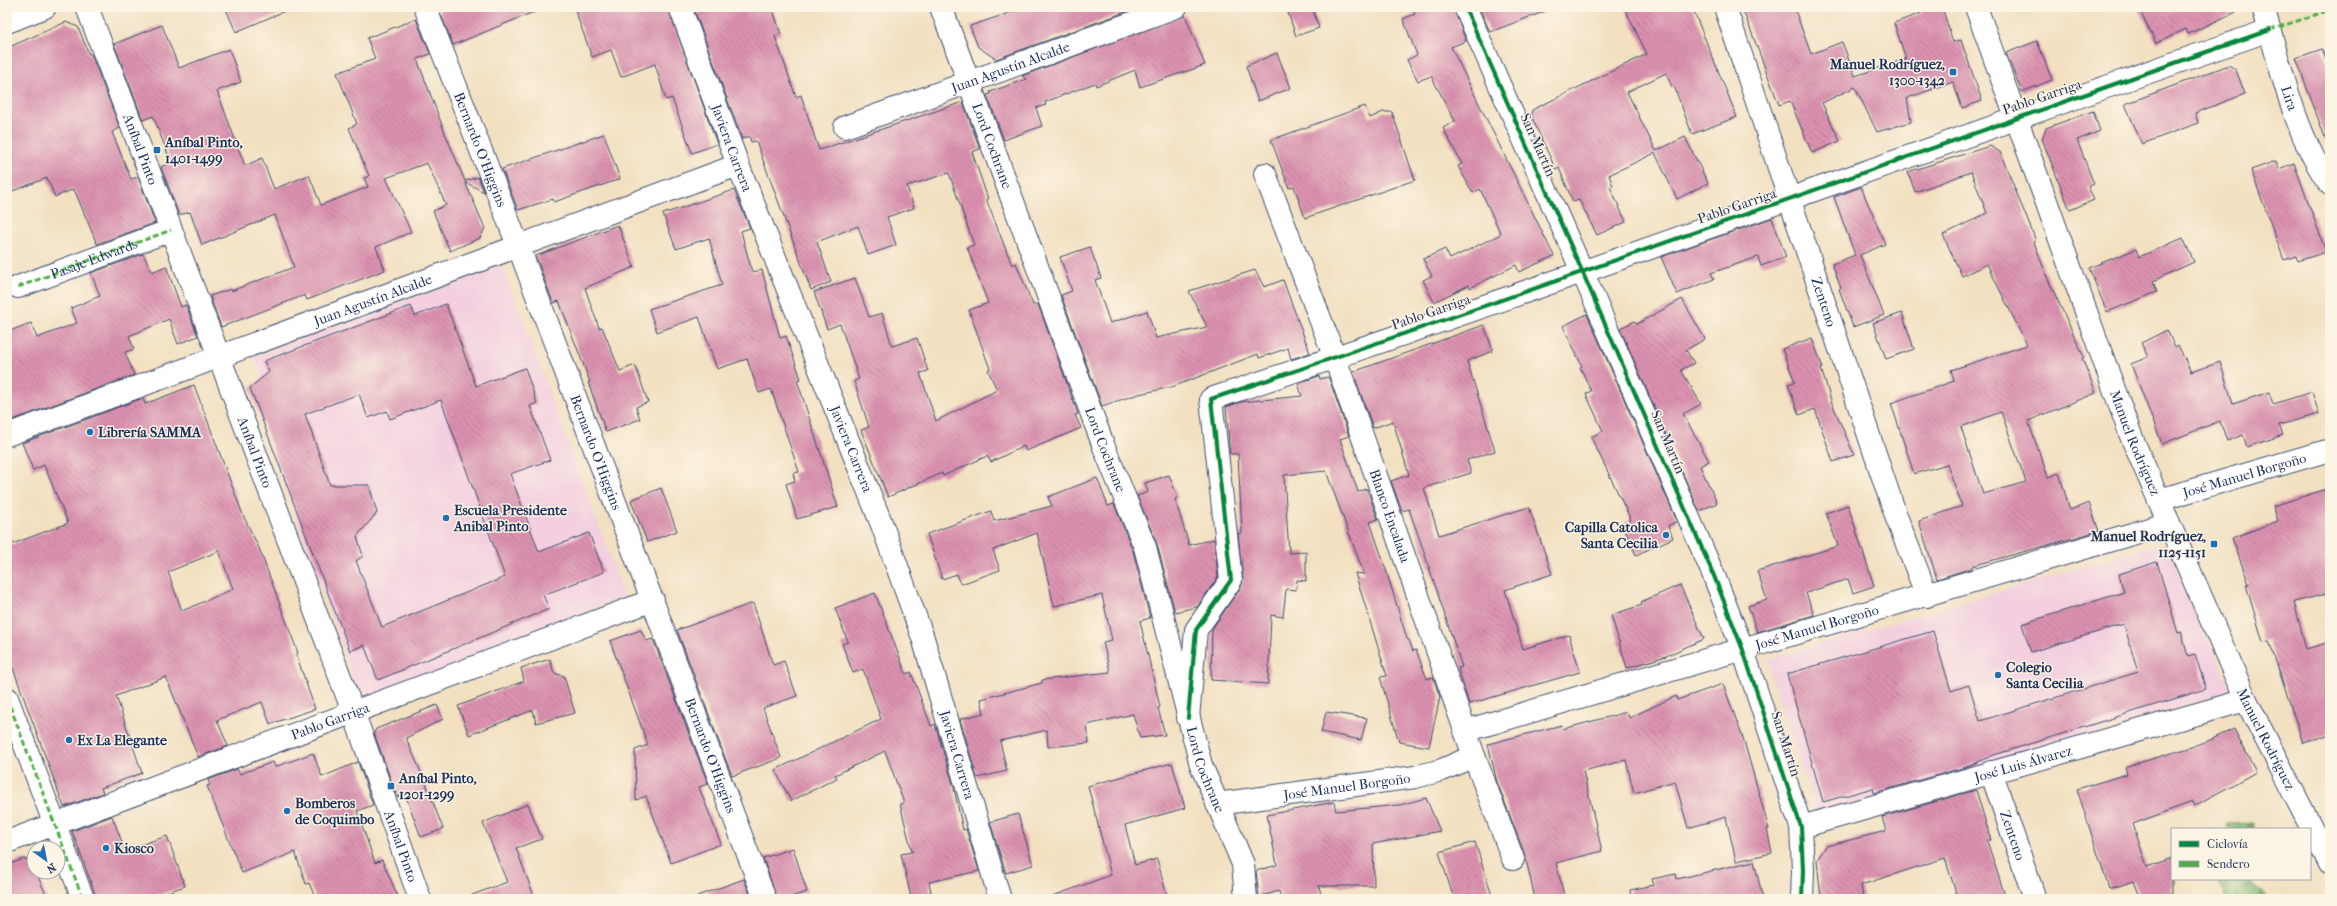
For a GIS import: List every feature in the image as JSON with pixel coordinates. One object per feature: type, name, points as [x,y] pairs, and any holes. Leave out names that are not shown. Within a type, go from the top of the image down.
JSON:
[{"type":"street","points":[[7,22],[45,7]]},
{"type":"street","name":"Aníbal Pinto","points":[[86,7],[354,714],[420,899]]},
{"type":"street","name":"Bernardo O'Higgins","points":[[425,7],[519,248],[765,899]]},
{"type":"street","name":"Javiera Carrera","points":[[680,7],[738,165],[882,525],[923,638],[1000,899]]},
{"type":"street","name":"Lord Cochrane","points":[[941,7],[967,82],[1104,447],[1145,547],[1201,765],[1243,864],[1246,899]]},
{"type":"street","name":"Juan Agustín Alcalde","points":[[845,127],[1176,7]]},
{"type":"street","name":"San Martín","points":[[1465,7],[1582,270],[1714,576],[1743,650],[1801,827],[1804,870],[1802,899]]},
{"type":"street","name":"Zenteno","points":[[1725,7],[1896,516],[1927,596]]},
{"type":"street","name":"Manuel Rodríguez","points":[[1976,7],[2131,436],[2246,700],[2330,864]]},
{"type":"street","name":"Lira","points":[[2263,7],[2303,134],[2319,169],[2330,184]]},
{"type":"street","name":"Pablo Garriga","points":[[1188,718],[1196,630],[1231,580],[1211,399],[1335,358],[1582,270],[1790,199],[2015,118],[2270,30]]},
{"type":"street","name":"Juan Agustín Alcalde","points":[[7,435],[519,248],[738,165]]},
{"type":"street","name":"Blanco Encalada","points":[[1265,174],[1335,358],[1465,731],[1513,859]]},
{"type":"street","name":"Pasaje Edwards","points":[[18,287],[171,230]]},
{"type":"street","name":"José Manuel Borgoño","points":[[2159,500],[2330,450]]},
{"type":"street","name":"José Manuel Borgoño","points":[[1465,731],[1927,596],[2169,523]]},
{"type":"street","name":"Pablo Garriga","points":[[7,842],[354,714],[653,600]]},
{"type":"street","points":[[7,698],[83,899]]},
{"type":"street","name":"José Luis Álvarez","points":[[1801,827],[2246,700]]},
{"type":"street","name":"José Manuel Borgoño","points":[[1217,804],[1415,777],[1442,770],[1474,756]]},
{"type":"street","name":"Zenteno","points":[[1991,772],[2035,899]]},
{"type":"shaded area","name":"Escuela Presidente Anibal Pinto","points":[[502,265],[625,597],[362,703],[250,388],[263,380],[254,356]]},
{"type":"shaded area","name":"Colegio Santa Cecilia","points":[[2166,543],[2231,691],[1819,818],[1766,660]]},
{"type":"green space","points":[[2253,823],[2253,828],[2228,828],[2227,824]]},
{"type":"green space","points":[[2218,880],[2252,880],[2252,883],[2269,899],[2224,899],[2223,891]]},
{"type":"building","points":[[225,7],[294,7],[236,32]]},
{"type":"building","points":[[446,7],[540,7],[541,9],[453,45],[439,10]]},
{"type":"building","points":[[574,7],[668,7],[717,144],[692,153],[672,98],[666,100],[655,64],[621,77],[611,50],[592,57]]},
{"type":"building","points":[[693,7],[772,7],[781,34],[775,36],[796,97],[801,95],[819,150],[963,102],[980,149],[972,152],[988,199],[986,199],[1012,265],[1016,263],[1033,305],[1038,304],[1078,414],[1075,415],[1081,428],[1026,451],[1024,446],[991,462],[987,456],[943,476],[942,473],[888,497],[861,430],[869,427],[854,381],[859,379],[840,324],[827,329],[814,292],[855,278],[869,317],[882,313],[892,346],[917,338],[928,371],[920,373],[936,421],[997,390],[988,370],[990,369],[969,310],[988,303],[967,247],[974,245],[949,173],[907,186],[914,208],[887,217],[896,245],[868,255],[858,226],[817,242],[831,282],[811,290],[756,141],[751,142],[749,136],[742,139]]},
{"type":"building","points":[[1027,7],[1139,7],[996,59],[978,47],[970,26]]},
{"type":"building","points":[[1286,7],[1312,7],[1319,28],[1296,36]]},
{"type":"building","points":[[1412,7],[1453,7],[1466,41],[1451,47],[1554,256],[1519,272],[1516,265],[1470,288],[1469,285],[1434,302],[1423,280],[1432,276],[1423,259],[1445,249],[1450,259],[1501,234],[1480,189],[1473,193],[1458,166],[1462,164],[1443,128],[1455,121],[1431,76],[1418,81],[1407,60],[1417,55],[1403,19],[1415,14]]},
{"type":"building","points":[[1479,7],[1550,7],[1551,9],[1490,32]]},
{"type":"building","points":[[1624,7],[1692,7],[1737,117],[1692,134],[1674,86],[1672,87],[1666,73],[1627,92],[1656,151],[1685,137],[1708,183],[1677,199],[1655,153],[1609,175],[1613,186],[1610,187],[1626,222],[1597,235],[1579,200],[1573,202],[1559,168],[1556,170],[1532,118],[1532,110],[1647,54]]},
{"type":"building","points":[[1742,7],[1794,7],[1811,54],[1842,42],[1855,76],[1906,59],[1894,23],[1921,13],[1919,7],[1942,7],[1953,42],[1961,40],[1982,101],[1962,108],[1953,82],[1907,98],[1911,122],[1877,132],[1855,87],[1822,103],[1840,141],[1812,153],[1790,101],[1779,105]]},
{"type":"building","points":[[2138,7],[2247,7],[2188,34],[2186,29],[2156,43]]},
{"type":"building","points":[[1185,15],[1205,65],[1140,87],[1135,70],[1096,86],[1095,83],[1045,102],[1046,105],[1036,108],[1042,126],[1004,140],[987,95],[991,94],[990,92],[1026,79],[1022,76]]},
{"type":"building","points":[[416,19],[430,54],[417,59],[445,133],[465,181],[478,177],[484,192],[465,182],[485,228],[480,238],[450,251],[433,211],[446,205],[427,163],[386,178],[411,232],[376,247],[385,270],[307,300],[305,295],[221,327],[210,296],[231,289],[231,291],[294,267],[275,215],[202,245],[190,212],[179,215],[161,167],[171,162],[153,116],[143,120],[114,44],[162,25],[179,68],[229,49],[241,82],[217,91],[245,166],[262,158],[274,189],[309,175],[321,205],[368,187],[364,178],[369,176],[349,128],[357,124],[337,73],[375,59],[367,38]]},
{"type":"building","points":[[66,22],[78,27],[89,54],[91,54],[120,128],[112,132],[131,179],[138,177],[155,223],[97,244],[74,189],[55,197],[47,178],[7,193],[7,48]]},
{"type":"building","points":[[2037,41],[2052,80],[2022,92],[2006,53]]},
{"type":"building","points":[[2322,49],[2330,71],[2330,143],[2327,143],[2296,58]]},
{"type":"building","points":[[1277,53],[1291,88],[1258,101],[1246,66]]},
{"type":"building","points":[[2229,65],[2236,70],[2245,94],[2195,113],[2198,123],[2142,144],[2125,104]]},
{"type":"building","points":[[1365,106],[1370,118],[1383,112],[1392,112],[1415,180],[1305,218],[1294,186],[1289,188],[1271,140]]},
{"type":"building","points":[[2093,111],[2100,131],[2077,140],[2094,184],[2088,187],[2094,200],[2070,210],[2042,139],[2046,128]]},
{"type":"building","points":[[604,134],[620,179],[554,202],[553,199],[518,210],[502,169]]},
{"type":"building","points":[[1990,146],[2000,152],[2036,241],[2034,242],[2047,277],[2084,357],[2082,358],[2096,393],[2028,421],[2048,477],[2059,473],[2070,510],[2089,503],[2099,531],[1972,566],[1972,568],[1937,579],[1919,521],[1962,506],[1947,464],[1914,474],[1891,403],[1954,381],[1951,370],[2027,345],[1987,264],[1962,276],[1943,235],[1987,213],[1971,172],[1915,192],[1908,172]],"holes":[[[2001,412],[2026,482],[1983,494],[1961,427]]]},
{"type":"building","points":[[2276,161],[2279,169],[2294,163],[2326,252],[2298,261],[2296,256],[2284,260],[2251,170]]},
{"type":"building","points":[[1861,187],[1885,244],[1860,255],[1884,315],[1853,327],[1839,289],[1841,288],[1832,264],[1855,255],[1834,197]]},
{"type":"building","points":[[734,190],[750,228],[741,231],[752,272],[762,270],[780,338],[786,336],[801,379],[797,380],[838,507],[797,519],[786,484],[795,481],[793,473],[799,472],[771,389],[759,393],[747,359],[717,369],[699,317],[657,332],[649,309],[722,285],[709,238],[676,249],[663,214]]},
{"type":"building","points":[[1772,218],[1786,257],[1761,266],[1758,257],[1711,273],[1714,279],[1677,294],[1661,257]]},
{"type":"building","points":[[618,225],[634,267],[585,288],[599,328],[602,327],[620,371],[635,365],[648,402],[636,407],[640,419],[606,432],[588,382],[590,382],[559,301],[553,303],[536,256]]},
{"type":"building","points":[[2183,238],[2194,262],[2153,281],[2157,292],[2107,312],[2089,268],[2136,249],[2139,257]]},
{"type":"building","points":[[1090,247],[1101,278],[1095,280],[1110,323],[1147,311],[1156,338],[1207,327],[1189,291],[1255,270],[1264,287],[1283,280],[1310,353],[1291,359],[1288,348],[1259,358],[1258,354],[1172,387],[1139,394],[1102,406],[1061,295],[1072,291],[1060,257]]},
{"type":"building","points":[[143,254],[152,272],[166,266],[181,307],[186,305],[198,336],[178,344],[169,319],[129,336],[134,349],[125,352],[134,375],[7,422],[7,332],[31,323],[37,338],[77,323],[71,308],[100,296],[91,273]]},
{"type":"building","points":[[1682,299],[1705,339],[1686,350],[1694,363],[1681,370],[1701,404],[1683,414],[1709,461],[1700,466],[1717,503],[1699,511],[1620,328],[1635,321],[1637,324]]},
{"type":"building","points":[[446,304],[476,386],[525,368],[537,403],[530,406],[550,460],[510,474],[539,552],[589,533],[604,572],[543,595],[549,609],[378,680],[364,645],[350,651],[250,388],[269,372],[264,361],[411,306],[415,316]],"holes":[[[359,394],[368,418],[387,411],[390,419],[441,400],[505,577],[382,627],[356,561],[363,556],[357,536],[377,513],[369,485],[330,485],[305,414]]]},
{"type":"building","points":[[1902,313],[1914,349],[1886,359],[1873,323]]},
{"type":"building","points":[[1587,314],[1677,521],[1668,526],[1673,538],[1636,555],[1622,524],[1631,520],[1591,437],[1603,431],[1586,394],[1591,391],[1580,367],[1582,366],[1563,326]]},
{"type":"building","points":[[1484,325],[1493,351],[1467,361],[1495,451],[1467,460],[1471,473],[1424,488],[1439,535],[1529,507],[1552,574],[1505,590],[1523,649],[1569,635],[1580,672],[1469,704],[1458,668],[1462,667],[1422,546],[1409,509],[1402,511],[1391,481],[1409,475],[1393,421],[1373,428],[1353,372]]},
{"type":"building","points":[[2167,330],[2175,347],[2178,345],[2191,372],[2220,362],[2233,404],[2269,392],[2273,404],[2312,392],[2319,414],[2279,425],[2283,435],[2247,447],[2243,435],[2227,441],[2220,421],[2162,444],[2131,364],[2148,357],[2141,343]]},
{"type":"building","points":[[1812,338],[1823,368],[1821,369],[1832,403],[1854,455],[1833,462],[1815,409],[1799,415],[1788,384],[1795,382],[1782,349]]},
{"type":"building","points":[[1319,376],[1320,379],[1328,377],[1330,381],[1349,436],[1340,439],[1358,492],[1367,489],[1378,519],[1370,522],[1407,639],[1409,640],[1413,651],[1416,650],[1427,679],[1433,677],[1440,697],[1429,747],[1399,742],[1380,677],[1387,676],[1355,573],[1364,574],[1326,471],[1284,475],[1289,553],[1306,552],[1306,581],[1297,580],[1296,590],[1286,589],[1283,617],[1271,615],[1268,684],[1211,680],[1212,629],[1241,587],[1243,579],[1238,534],[1242,533],[1238,454],[1230,454],[1226,407],[1241,402],[1302,396],[1298,383]]},
{"type":"building","points":[[194,385],[243,515],[259,548],[298,653],[296,654],[315,709],[270,724],[262,702],[217,720],[228,746],[198,757],[166,677],[116,696],[142,773],[101,788],[103,793],[64,807],[7,652],[7,546],[68,523],[44,465],[33,470],[22,443],[143,398],[145,404]],"holes":[[[219,551],[233,589],[182,611],[168,572]]]},
{"type":"building","points":[[1169,475],[1178,498],[1175,499],[1189,545],[1214,539],[1218,577],[1197,607],[1175,612],[1157,544],[1137,496],[1148,492],[1145,483]]},
{"type":"building","points":[[1097,478],[1108,506],[1114,504],[1133,551],[1150,618],[1140,621],[1165,735],[1140,738],[1133,714],[1087,725],[1089,743],[1048,747],[1047,730],[1000,741],[1007,771],[977,778],[960,719],[984,713],[981,699],[1042,683],[1042,680],[1110,672],[1103,642],[1112,640],[1102,595],[1054,606],[1037,533],[993,550],[1000,570],[961,584],[957,574],[942,579],[927,534],[991,511],[994,521],[1052,506],[1048,497]]},
{"type":"building","points":[[661,488],[677,531],[647,542],[631,500]]},
{"type":"building","points":[[2330,488],[2330,593],[2294,602],[2306,649],[2330,642],[2330,734],[2303,743],[2269,641],[2263,642],[2246,585],[2249,584],[2232,538],[2278,521],[2273,506]]},
{"type":"building","points":[[1848,505],[1874,586],[1853,593],[1848,579],[1806,593],[1814,615],[1757,632],[1748,606],[1767,600],[1757,571],[1838,546],[1826,513]]},
{"type":"building","points":[[2157,562],[2178,633],[2181,632],[2188,656],[2195,654],[2206,689],[1991,756],[1969,766],[1874,793],[1873,788],[1823,802],[1787,674],[1933,631],[1951,691],[1969,685],[1980,721],[2138,672],[2124,624],[2031,652],[2022,624],[2124,592],[2119,574]]},
{"type":"building","points":[[1680,585],[1704,639],[1666,656],[1627,668],[1611,615],[1642,605],[1641,602]]},
{"type":"building","points":[[875,593],[906,674],[911,672],[931,726],[935,724],[953,784],[963,830],[966,829],[979,871],[929,882],[931,892],[911,897],[901,854],[912,852],[900,804],[904,803],[885,751],[835,775],[837,778],[791,801],[775,770],[881,719],[863,669],[853,673],[842,644],[848,642],[835,608]]},
{"type":"building","points":[[753,603],[773,665],[784,661],[797,696],[763,708],[781,758],[732,776],[677,630]]},
{"type":"building","points":[[641,630],[646,641],[653,639],[708,784],[699,787],[721,844],[671,863],[646,796],[636,800],[635,750],[648,745],[610,641]]},
{"type":"building","points":[[550,659],[554,673],[564,676],[575,713],[536,723],[533,710],[469,735],[458,706],[524,681],[521,668]]},
{"type":"building","points":[[1723,684],[1744,741],[1769,829],[1767,829],[1772,853],[1736,861],[1726,817],[1688,828],[1675,781],[1634,793],[1626,760],[1583,771],[1602,851],[1556,863],[1565,899],[1535,899],[1525,855],[1497,782],[1488,744],[1562,725],[1563,729],[1627,712],[1629,718],[1676,696],[1677,700]]},
{"type":"building","points":[[437,705],[443,719],[406,738],[427,786],[443,829],[421,837],[405,794],[397,797],[374,733],[376,729]]},
{"type":"building","points":[[1326,712],[1367,718],[1361,740],[1321,732]]},
{"type":"building","points":[[2234,729],[2256,772],[2194,806],[2192,802],[2133,824],[2147,867],[2171,858],[2172,899],[2141,899],[2134,881],[2109,889],[2077,789],[2127,774],[2125,767],[2199,745]]},
{"type":"building","name":"Bomberos de Coquimbo","points":[[313,753],[322,777],[358,762],[373,805],[357,811],[375,863],[382,860],[399,899],[316,899],[309,883],[306,884],[295,852],[242,873],[207,786],[210,785],[208,780],[237,769],[240,774],[273,762],[275,767]]},
{"type":"building","points":[[1172,763],[1185,808],[1125,825],[1135,865],[1157,859],[1168,899],[1054,899],[1053,896],[1111,875],[1088,786]]},
{"type":"building","points":[[1976,790],[1991,840],[1987,841],[2006,899],[1958,899],[1945,858],[1861,885],[1863,899],[1821,899],[1817,860],[1826,846],[1886,831],[1882,817]]},
{"type":"building","points":[[1426,798],[1440,831],[1373,844],[1374,886],[1319,886],[1322,899],[1281,899],[1279,891],[1259,897],[1256,871],[1277,865],[1267,815],[1334,802],[1336,811],[1400,805]]},
{"type":"building","points":[[528,804],[542,839],[516,848],[535,899],[467,899],[467,897],[507,882],[483,823]]},
{"type":"building","points":[[1018,814],[1033,865],[1006,873],[990,822]]},
{"type":"building","points":[[112,816],[125,850],[167,836],[185,886],[147,899],[97,899],[72,831]]},
{"type":"building","points":[[1475,842],[1493,899],[1454,899],[1439,852]]},
{"type":"building","points":[[793,848],[807,892],[785,899],[777,899],[763,858]]},
{"type":"building","points":[[24,859],[26,860],[26,880],[40,880],[48,899],[7,899],[7,865]]},
{"type":"building","points":[[1754,861],[1763,899],[1631,899],[1630,890],[1654,885],[1652,879],[1676,874],[1677,879]]},
{"type":"building","points":[[744,879],[752,899],[698,899],[697,896]]},
{"type":"marked path","points":[[2270,30],[2330,10]]},
{"type":"marked path","points":[[18,287],[171,230]]},
{"type":"marked path","points":[[7,698],[83,899]]},
{"type":"cycle path","points":[[1465,7],[1582,271],[1714,576],[1743,650],[1801,827],[1803,870],[1802,899]]},
{"type":"cycle path","points":[[1188,718],[1196,630],[1231,580],[1211,399],[1609,263],[2270,30]]},
{"type":"place","name":"Manuel Rodríguez, 1300-1342","points":[[1953,72]]},
{"type":"place","name":"Aníbal Pinto, 1401-1499","points":[[157,150]]},
{"type":"place","name":"Librería SAMMA","points":[[90,432]]},
{"type":"place","name":"Escuela Presidente Anibal Pinto","points":[[446,518]]},
{"type":"place","name":"Capilla Catolica Santa Cecilia","points":[[1666,535]]},
{"type":"place","name":"Manuel Rodríguez, 1125-1151","points":[[2214,544]]},
{"type":"place","name":"Colegio Santa Cecilia","points":[[1998,675]]},
{"type":"place","name":"Ex La Elegante","points":[[69,740]]},
{"type":"place","name":"Aníbal Pinto, 1201-1299","points":[[391,786]]},
{"type":"place","name":"Bomberos de Coquimbo","points":[[287,811]]},
{"type":"place","name":"Kiosco","points":[[106,848]]}]
